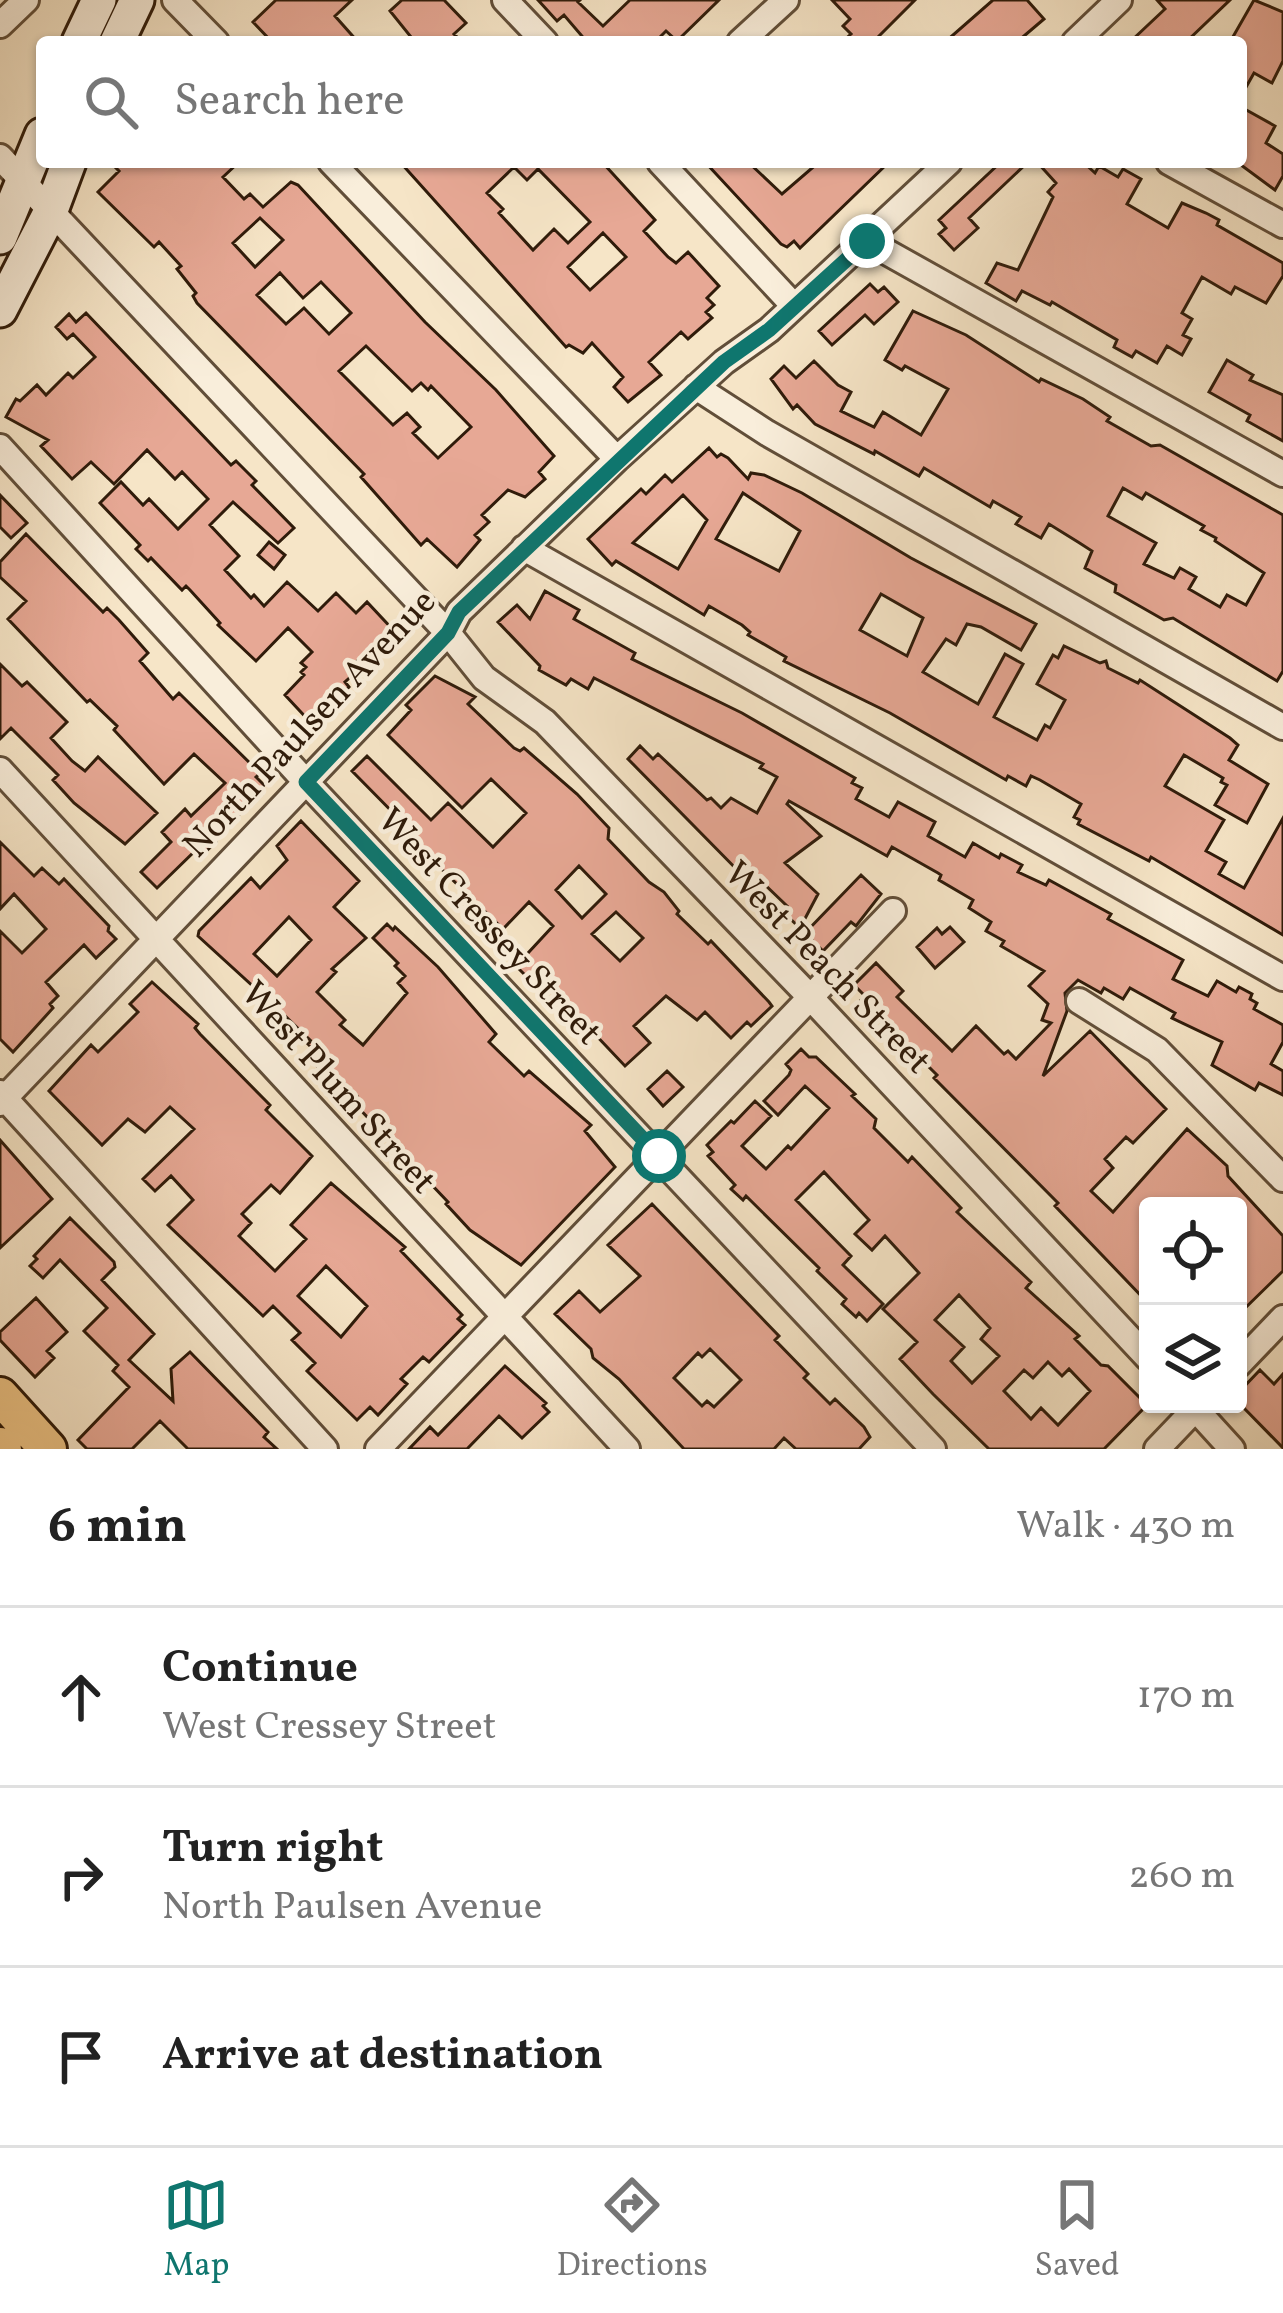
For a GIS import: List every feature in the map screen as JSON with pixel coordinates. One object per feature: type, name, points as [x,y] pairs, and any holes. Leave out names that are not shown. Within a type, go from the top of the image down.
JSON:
[{"type":"main road","points":[[83,36],[100,0]]},
{"type":"main road","points":[[119,36],[137,0]]},
{"type":"main road","points":[[0,237],[36,152]]},
{"type":"main road","points":[[0,310],[68,168]]},
{"type":"main road","points":[[0,1396],[49,1449]]},
{"type":"street","points":[[0,25],[26,0]]},
{"type":"street","points":[[176,0],[210,36]]},
{"type":"street","points":[[505,0],[539,36]]},
{"type":"street","points":[[747,36],[786,0]]},
{"type":"street","points":[[1081,36],[1119,0]]},
{"type":"street","name":"West Peach Street","points":[[0,157],[448,633],[484,678],[545,722],[811,997],[1139,1348]]},
{"type":"street","points":[[338,168],[617,459]]},
{"type":"street","points":[[666,168],[794,306]]},
{"type":"street","name":"North Paulsen Avenue","points":[[2,1098],[448,633],[459,612],[617,459],[944,168]]},
{"type":"street","points":[[1180,168],[1283,225]]},
{"type":"street","points":[[867,241],[1283,474]]},
{"type":"street","points":[[696,387],[767,433],[1283,727]]},
{"type":"street","name":"West Cressey Street","points":[[0,447],[306,782],[933,1449]]},
{"type":"street","points":[[524,548],[1283,978]]},
{"type":"street","name":"West Plum Street","points":[[0,770],[627,1449]]},
{"type":"street","points":[[379,1449],[892,911]]},
{"type":"street","points":[[1079,1001],[1157,1050],[1283,1179]]},
{"type":"street","points":[[2,1098],[326,1449]]},
{"type":"street","points":[[1247,1356],[1283,1318]]},
{"type":"street","points":[[1157,1449],[1190,1413]]},
{"type":"street","points":[[1202,1413],[1232,1449]]},
{"type":"building","points":[[276,0],[352,0],[335,16],[353,36],[266,36],[253,22]]},
{"type":"building","points":[[402,0],[444,0],[466,23],[456,36],[410,36],[390,11]]},
{"type":"building","points":[[538,0],[580,0],[603,26],[630,0],[719,0],[682,36],[666,31],[661,36],[582,36],[564,15],[557,21]]},
{"type":"building","points":[[832,0],[915,0],[879,36],[849,36],[843,26],[850,19]]},
{"type":"building","points":[[993,0],[1027,0],[1044,19],[1024,36],[952,36]]},
{"type":"building","points":[[1157,0],[1230,0],[1192,36],[1136,36],[1165,9]]},
{"type":"building","points":[[1254,0],[1283,12],[1283,61],[1272,83],[1254,73],[1247,85],[1247,36],[1233,36]]},
{"type":"building","points":[[1247,110],[1275,126],[1266,143],[1283,154],[1283,176],[1275,190],[1245,168]]},
{"type":"building","points":[[116,168],[233,168],[223,177],[244,199],[250,194],[263,207],[291,182],[298,185],[554,456],[539,472],[545,479],[525,497],[508,490],[482,515],[489,522],[475,535],[480,540],[457,567],[427,539],[421,545],[361,477],[364,474],[197,303],[196,293],[177,269],[181,266],[159,242],[154,247],[98,192],[119,171]],"holes":[[[260,218],[283,240],[255,267],[233,243]],[[280,273],[303,298],[321,282],[351,313],[329,334],[304,308],[286,324],[257,295]],[[366,346],[412,391],[421,383],[428,390],[431,386],[471,427],[438,458],[413,433],[420,427],[407,413],[393,425],[339,371]]]},
{"type":"building","points":[[405,168],[513,168],[487,193],[533,250],[554,229],[568,243],[590,222],[538,169],[527,180],[515,168],[607,168],[655,220],[644,231],[668,257],[676,263],[688,252],[719,286],[707,298],[714,305],[706,312],[712,318],[688,339],[681,332],[649,362],[661,375],[628,402],[614,387],[623,377],[592,343],[583,353],[569,345]],"holes":[[[603,233],[626,257],[590,290],[568,267]]]},
{"type":"building","points":[[711,168],[754,168],[782,194],[812,168],[883,168],[800,248],[794,241],[787,247]]},
{"type":"building","points":[[995,168],[1022,168],[969,218],[978,228],[954,250],[939,234],[946,228],[939,220]]},
{"type":"building","points":[[1042,168],[1090,168],[1095,173],[1102,168],[1118,177],[1123,169],[1141,179],[1127,204],[1168,228],[1182,203],[1206,213],[1219,220],[1217,225],[1283,263],[1283,276],[1266,303],[1235,287],[1231,294],[1202,277],[1182,313],[1192,319],[1183,335],[1191,339],[1182,355],[1167,346],[1157,363],[1136,351],[1132,357],[1114,347],[1117,340],[1052,302],[1022,291],[1016,301],[986,283],[997,263],[1018,270],[1053,197],[1048,192],[1056,183]]},
{"type":"building","points":[[870,284],[878,292],[884,287],[898,302],[874,324],[865,315],[832,345],[819,331]]},
{"type":"building","points":[[913,311],[966,335],[1039,382],[1083,399],[1110,417],[1107,421],[1151,446],[1160,445],[1283,515],[1283,671],[1277,681],[1173,618],[1164,620],[1115,592],[1116,585],[1085,568],[1092,551],[1049,524],[1041,538],[1016,524],[1021,517],[993,501],[990,507],[924,468],[919,476],[815,424],[797,405],[793,409],[771,379],[784,366],[796,378],[814,361],[851,392],[841,411],[874,427],[883,412],[921,435],[948,389],[885,360]],"holes":[[[1123,488],[1142,499],[1146,493],[1204,526],[1201,530],[1215,541],[1264,573],[1246,605],[1227,595],[1220,607],[1189,589],[1196,577],[1180,568],[1174,578],[1144,564],[1156,543],[1108,516]]]},
{"type":"building","points":[[86,313],[231,465],[236,461],[256,481],[252,485],[294,528],[278,543],[233,502],[210,525],[239,556],[225,570],[251,598],[254,595],[264,606],[287,582],[318,611],[336,593],[356,613],[367,602],[396,633],[385,644],[380,639],[352,666],[357,671],[345,682],[349,687],[313,725],[285,695],[304,675],[301,672],[306,667],[301,663],[312,652],[288,628],[256,661],[186,586],[182,590],[136,549],[140,545],[100,503],[121,482],[143,505],[149,499],[178,529],[208,499],[182,472],[175,479],[147,450],[114,484],[91,462],[72,479],[41,446],[48,440],[6,417],[16,399],[20,401],[37,385],[46,395],[68,373],[73,378],[95,357],[73,334],[67,339],[56,327],[69,314],[76,322]]},
{"type":"building","points":[[1227,360],[1253,375],[1250,380],[1283,395],[1283,441],[1209,392]]},
{"type":"building","points":[[709,448],[717,457],[728,458],[748,479],[751,473],[764,475],[802,493],[1036,624],[1021,650],[967,624],[956,645],[946,639],[923,672],[978,704],[1005,654],[1023,664],[994,717],[1037,740],[1045,725],[1050,728],[1065,700],[1037,684],[1053,655],[1058,658],[1064,646],[1100,663],[1106,661],[1108,668],[1140,680],[1230,738],[1238,745],[1229,760],[1268,784],[1247,823],[1215,805],[1227,785],[1221,782],[1223,778],[1184,755],[1165,786],[1224,820],[1206,851],[1226,862],[1219,874],[1244,888],[1283,818],[1283,935],[1151,857],[1149,861],[1078,824],[1080,820],[1074,817],[1081,804],[1040,780],[1031,776],[1026,786],[1008,776],[1006,780],[890,713],[784,661],[786,657],[709,606],[704,615],[616,561],[612,565],[588,539],[641,489],[646,494],[665,475],[672,482]],"holes":[[[743,493],[800,531],[779,571],[716,539]],[[683,495],[707,520],[678,569],[633,543]],[[881,594],[923,618],[907,656],[860,630]]]},
{"type":"building","points":[[0,495],[27,523],[11,538],[0,527]]},
{"type":"building","points":[[26,534],[103,612],[107,608],[119,620],[148,653],[140,661],[173,699],[179,693],[260,773],[256,777],[264,785],[257,793],[261,795],[212,838],[216,842],[202,855],[197,849],[157,888],[141,872],[171,842],[162,832],[185,809],[191,816],[225,783],[194,754],[164,784],[114,730],[117,726],[87,702],[8,619],[26,601],[0,577],[0,562]]},
{"type":"building","points":[[269,542],[285,555],[274,569],[258,555]]},
{"type":"building","points":[[545,591],[579,610],[574,619],[635,653],[632,659],[742,713],[855,778],[852,783],[862,788],[856,799],[889,817],[898,802],[935,822],[928,836],[965,857],[973,843],[1022,865],[1018,872],[1046,885],[1049,880],[1111,914],[1108,919],[1183,960],[1173,979],[1208,996],[1217,981],[1236,992],[1239,987],[1252,994],[1250,999],[1257,1003],[1254,1009],[1283,1025],[1283,1042],[1271,1064],[1283,1071],[1283,1095],[1259,1083],[1255,1090],[1212,1065],[1222,1042],[1172,1018],[1175,1013],[1130,988],[1123,999],[1078,980],[1065,993],[1067,1011],[1043,1076],[1090,1031],[1166,1109],[1133,1143],[1126,1137],[1105,1159],[1113,1168],[1091,1191],[1113,1212],[1187,1129],[1227,1166],[1228,1176],[1283,1236],[1283,1271],[1247,1306],[1247,1197],[1139,1197],[1139,1294],[1055,1206],[1058,1203],[934,1078],[937,1075],[861,1000],[865,996],[854,985],[876,963],[903,991],[897,997],[952,1051],[976,1026],[1004,1054],[1008,1051],[1016,1059],[1051,1023],[1042,1020],[1048,1004],[1029,986],[1044,971],[1001,946],[1004,941],[986,931],[991,922],[969,908],[973,900],[939,880],[938,873],[892,847],[887,856],[789,801],[821,836],[785,863],[818,894],[800,928],[782,911],[787,906],[762,882],[755,888],[628,759],[640,746],[653,759],[658,754],[707,800],[711,798],[721,808],[731,798],[757,813],[777,777],[760,768],[763,764],[594,678],[588,689],[571,679],[566,685],[539,670],[498,622],[517,605],[530,619]]},
{"type":"building","points":[[0,664],[22,686],[27,682],[67,722],[51,738],[72,761],[85,771],[98,757],[157,813],[125,844],[74,803],[53,780],[58,775],[11,728],[0,739]]},
{"type":"building","points":[[435,676],[475,697],[468,704],[514,748],[524,748],[577,794],[609,828],[608,839],[772,1006],[731,1038],[705,1012],[697,1020],[666,996],[634,1026],[650,1043],[625,1066],[537,973],[530,980],[516,966],[553,926],[529,902],[503,929],[422,850],[418,838],[352,771],[367,756],[431,820],[448,803],[493,847],[526,813],[491,779],[462,808],[388,735],[411,710],[406,705]],"holes":[[[579,866],[606,894],[582,918],[556,890]],[[616,912],[643,938],[620,961],[592,934]]]},
{"type":"building","points":[[301,821],[359,881],[334,907],[366,938],[332,969],[336,972],[317,992],[345,1020],[340,1025],[363,1045],[407,993],[398,983],[405,976],[395,966],[398,963],[373,938],[387,924],[395,927],[438,967],[496,1034],[489,1042],[524,1076],[529,1071],[591,1125],[585,1131],[615,1167],[521,1265],[470,1230],[352,1101],[357,1096],[331,1070],[327,1075],[315,1064],[321,1057],[308,1044],[311,1041],[280,1011],[276,1016],[264,1004],[268,1000],[198,936],[251,878],[260,888],[287,860],[277,846]],"holes":[[[289,917],[311,940],[277,976],[254,954]]]},
{"type":"building","points":[[0,842],[34,876],[42,868],[59,884],[64,879],[116,939],[96,958],[84,945],[46,982],[58,996],[50,1004],[53,1008],[13,1052],[0,1039],[0,931],[22,953],[46,929],[14,894],[0,909]]},
{"type":"building","points":[[861,875],[881,894],[856,926],[851,922],[823,951],[805,933]]},
{"type":"building","points":[[950,927],[964,942],[935,968],[917,947],[937,928],[942,934]]},
{"type":"building","points":[[152,982],[198,1024],[195,1028],[200,1034],[312,1156],[280,1193],[271,1185],[242,1214],[251,1223],[239,1236],[275,1271],[306,1239],[291,1225],[331,1183],[405,1247],[401,1251],[462,1315],[458,1319],[465,1325],[429,1362],[423,1357],[401,1379],[407,1384],[378,1415],[370,1407],[357,1420],[307,1371],[315,1363],[292,1340],[300,1333],[273,1306],[263,1316],[168,1225],[193,1200],[171,1176],[155,1191],[143,1179],[194,1129],[170,1107],[145,1132],[128,1119],[102,1145],[49,1091],[91,1045],[98,1052],[138,1012],[130,1004]],"holes":[[[326,1266],[367,1306],[341,1337],[298,1296]]]},
{"type":"building","points":[[801,1049],[816,1057],[876,1119],[874,1128],[908,1162],[912,1157],[961,1208],[957,1212],[1031,1282],[1026,1288],[1139,1397],[1139,1413],[1104,1449],[989,1449],[933,1394],[900,1359],[917,1342],[883,1309],[919,1273],[885,1236],[872,1250],[855,1234],[869,1220],[824,1172],[796,1200],[851,1256],[843,1265],[883,1304],[867,1321],[842,1304],[846,1299],[819,1268],[746,1196],[743,1200],[731,1189],[735,1185],[708,1156],[713,1152],[707,1145],[755,1101],[771,1116],[742,1146],[766,1169],[829,1108],[805,1086],[778,1115],[764,1101],[791,1070],[786,1064]],"holes":[[[959,1295],[990,1328],[981,1339],[999,1356],[972,1383],[951,1361],[964,1347],[935,1320]],[[1048,1362],[1062,1376],[1069,1369],[1090,1391],[1058,1425],[1041,1408],[1031,1419],[1004,1391],[1024,1370],[1033,1378]]]},
{"type":"building","points":[[667,1071],[683,1087],[663,1106],[648,1089]]},
{"type":"building","points":[[0,1140],[52,1199],[0,1248]]},
{"type":"building","points":[[652,1204],[779,1336],[775,1340],[808,1374],[804,1378],[830,1404],[835,1399],[870,1437],[859,1449],[796,1449],[784,1438],[774,1449],[684,1449],[555,1314],[579,1291],[600,1312],[640,1276],[608,1245]],"holes":[[[710,1349],[741,1380],[714,1407],[707,1401],[702,1406],[674,1378],[698,1353],[702,1357]]]},
{"type":"building","points":[[70,1218],[114,1262],[115,1267],[102,1280],[154,1334],[129,1360],[173,1401],[171,1369],[190,1352],[268,1432],[264,1437],[277,1449],[188,1449],[160,1421],[132,1449],[87,1449],[78,1440],[129,1387],[113,1371],[118,1365],[84,1331],[107,1308],[60,1260],[43,1278],[30,1266]]},
{"type":"building","points":[[36,1298],[67,1332],[47,1351],[54,1358],[35,1377],[0,1340],[0,1332]]},
{"type":"building","points":[[505,1366],[546,1403],[543,1406],[549,1412],[522,1438],[499,1416],[467,1449],[409,1449],[430,1427],[438,1435]]},
{"type":"building","points":[[1260,1370],[1274,1384],[1283,1374],[1283,1448],[1247,1411],[1247,1384]]},
{"type":"route","points":[[659,1156],[306,782],[448,633],[459,612],[617,459],[867,241]]}]
